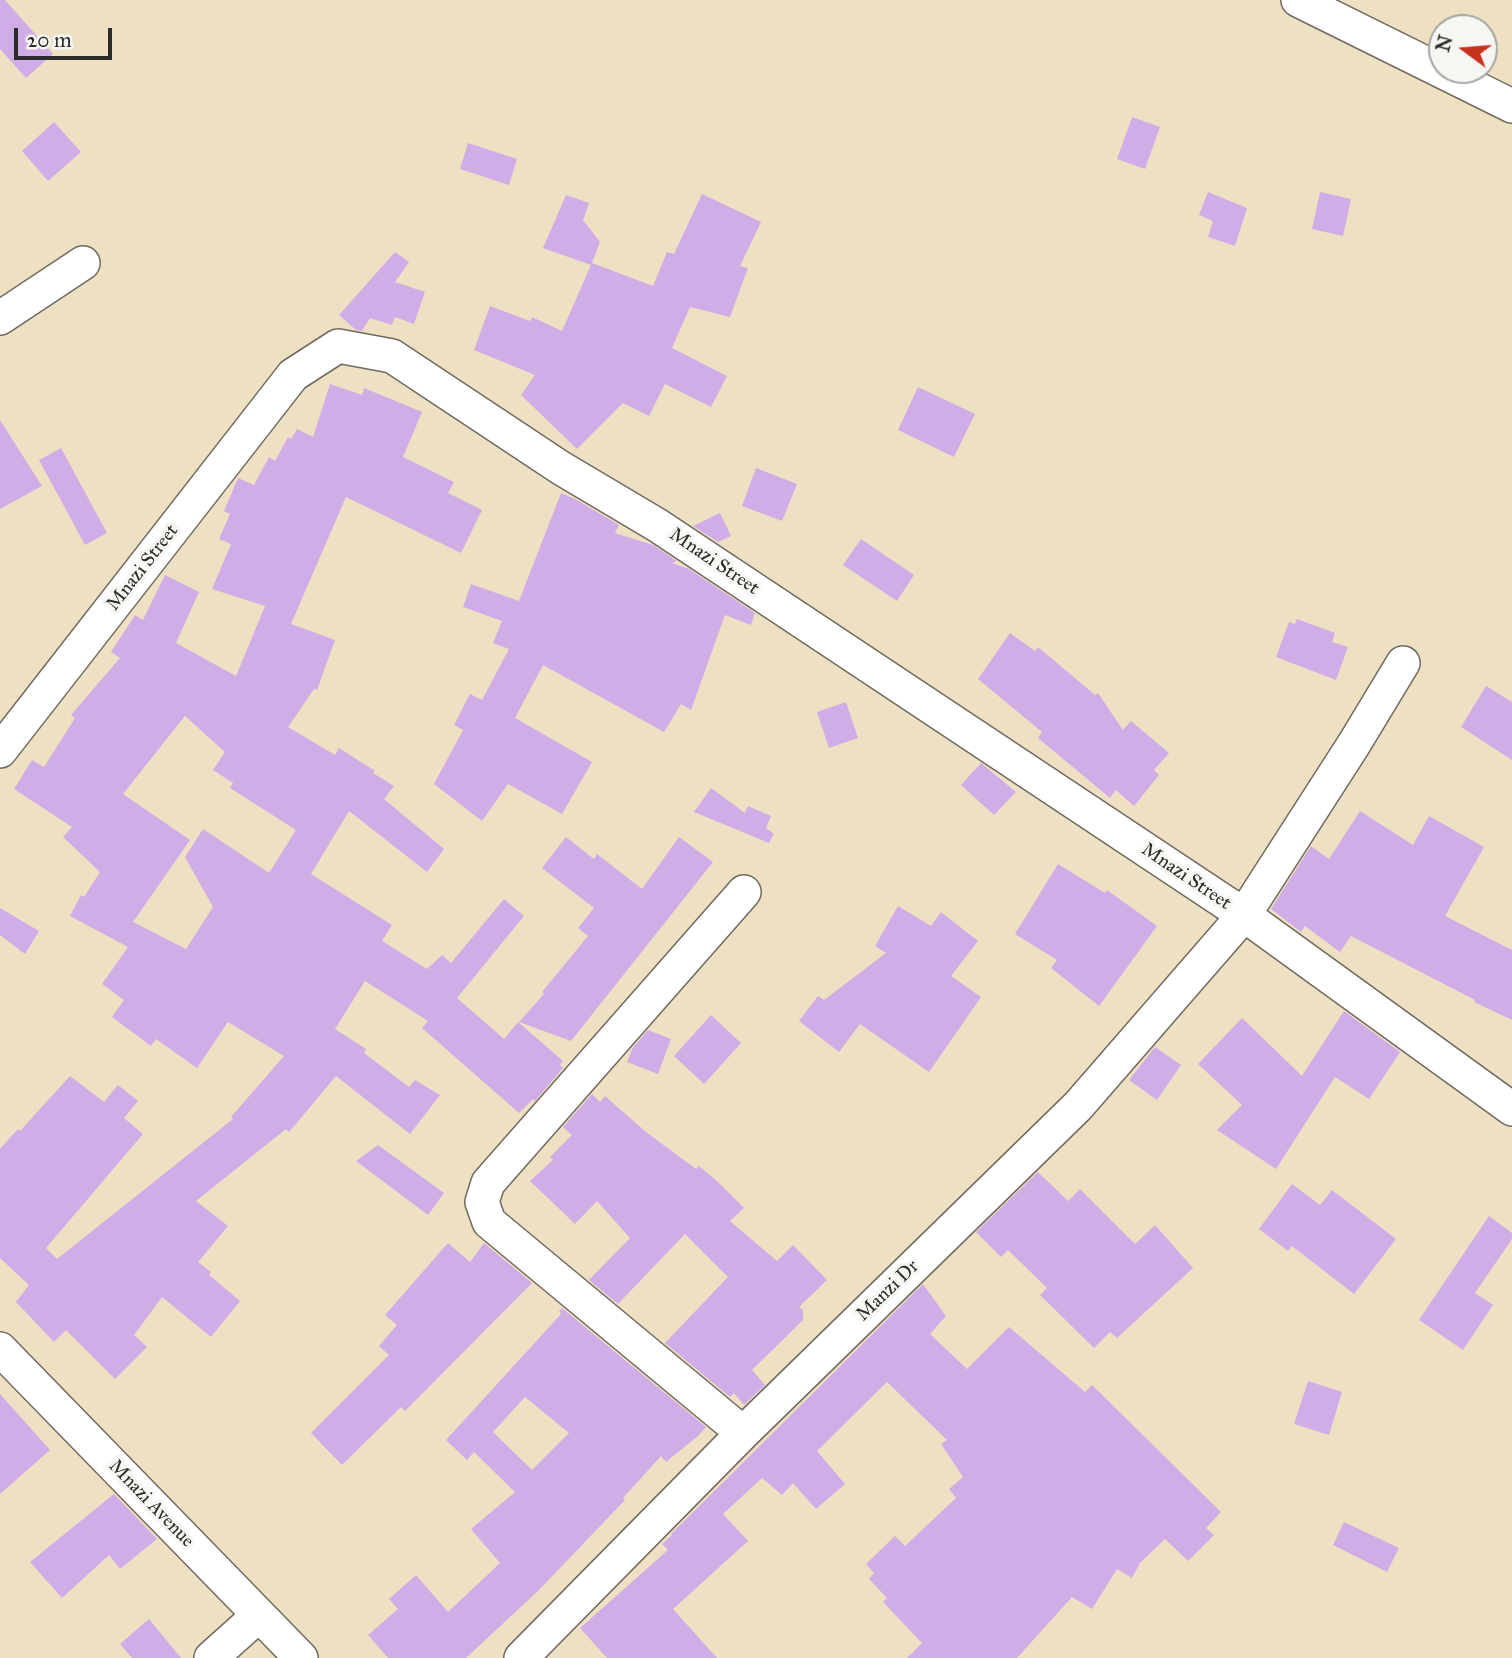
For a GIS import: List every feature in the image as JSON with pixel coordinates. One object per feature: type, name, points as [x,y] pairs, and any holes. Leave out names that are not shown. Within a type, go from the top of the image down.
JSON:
[{"type":"street","points":[[1298,0],[1512,106]]},
{"type":"street","points":[[0,317],[83,264]]},
{"type":"street","name":"Mnazi Street","points":[[0,751],[293,375],[338,346],[393,356],[561,468],[657,525],[1244,915],[1512,1109]]},
{"type":"street","name":"Manzi Dr","points":[[521,1658],[743,1433],[1078,1106],[1244,915],[1403,663]]},
{"type":"street","points":[[743,1433],[489,1222],[482,1202],[488,1183],[744,892]]},
{"type":"street","name":"Mnazi Avenue","points":[[0,1349],[301,1658]]},
{"type":"street","points":[[211,1658],[259,1615]]},
{"type":"building","points":[[0,0],[5,0],[53,54],[26,78],[0,49]]},
{"type":"building","points":[[1132,117],[1160,127],[1145,169],[1117,159]]},
{"type":"building","points":[[54,122],[81,152],[48,181],[22,151]]},
{"type":"building","points":[[468,143],[517,159],[509,185],[460,169]]},
{"type":"building","points":[[1208,192],[1247,208],[1235,246],[1208,237],[1213,221],[1199,215]]},
{"type":"building","points":[[1320,192],[1351,199],[1343,236],[1312,229]]},
{"type":"building","points":[[702,194],[761,222],[740,266],[748,268],[730,317],[690,307],[672,348],[727,376],[711,407],[665,384],[649,416],[623,403],[577,449],[521,395],[535,375],[474,350],[490,306],[530,321],[532,317],[562,331],[591,265],[543,248],[566,195],[589,203],[583,220],[600,242],[592,263],[653,286],[667,252],[674,254]]},
{"type":"building","points":[[395,252],[409,262],[395,282],[425,292],[414,324],[395,317],[392,325],[370,318],[362,331],[356,330],[339,315]]},
{"type":"building","points":[[330,384],[362,395],[364,388],[422,412],[403,457],[454,482],[448,493],[482,510],[461,553],[346,497],[291,624],[335,640],[317,690],[314,689],[288,727],[335,755],[339,748],[375,771],[373,773],[394,786],[384,799],[444,849],[427,872],[349,811],[311,874],[392,925],[382,941],[427,969],[442,955],[451,963],[504,899],[524,916],[457,998],[504,1039],[518,1022],[563,1061],[560,1065],[563,1068],[535,1101],[533,1099],[519,1113],[422,1028],[428,1021],[365,981],[335,1029],[366,1049],[364,1053],[409,1087],[415,1080],[440,1095],[410,1134],[336,1076],[289,1132],[286,1129],[196,1201],[228,1226],[198,1262],[240,1301],[211,1337],[162,1297],[134,1335],[147,1347],[115,1379],[66,1330],[54,1342],[16,1302],[29,1285],[0,1258],[0,1149],[70,1076],[104,1102],[118,1085],[138,1101],[124,1118],[143,1134],[46,1248],[57,1259],[233,1119],[231,1117],[284,1056],[228,1022],[197,1068],[156,1039],[151,1046],[112,1017],[124,1000],[102,984],[128,947],[70,916],[81,895],[84,897],[100,872],[63,837],[72,827],[14,789],[32,760],[44,767],[75,718],[71,715],[120,658],[111,652],[135,615],[143,620],[165,575],[199,592],[176,643],[236,676],[265,606],[212,589],[231,544],[219,539],[230,514],[224,511],[238,478],[254,485],[269,457],[275,461],[288,437],[291,439],[297,429],[313,437]],"holes":[[[185,716],[225,752],[213,770],[233,783],[230,788],[296,830],[269,873],[203,829],[185,857],[213,907],[186,949],[133,922],[190,840],[123,794]]]},
{"type":"building","points":[[918,387],[975,414],[954,457],[898,430]]},
{"type":"building","points":[[0,420],[42,486],[0,509]]},
{"type":"building","points":[[61,448],[107,533],[85,545],[39,460]]},
{"type":"building","points":[[756,468],[797,484],[782,521],[742,506]]},
{"type":"building","points":[[561,493],[619,525],[615,533],[653,545],[677,561],[672,563],[689,569],[755,613],[751,625],[725,615],[691,710],[681,704],[664,732],[543,665],[515,718],[592,762],[562,814],[508,784],[482,821],[434,784],[463,730],[454,725],[470,694],[482,700],[509,649],[493,643],[502,621],[463,607],[471,584],[519,601]]},
{"type":"building","points":[[720,513],[731,536],[718,542],[693,526]]},
{"type":"building","points":[[861,539],[914,575],[897,601],[843,565]]},
{"type":"building","points":[[1297,619],[1335,633],[1332,642],[1348,647],[1336,680],[1276,657],[1289,622],[1295,624]]},
{"type":"building","points":[[1010,633],[1035,651],[1038,647],[1095,695],[1098,693],[1123,730],[1131,721],[1169,753],[1154,770],[1159,775],[1134,806],[1116,790],[1110,798],[1038,738],[1042,732],[978,679]]},
{"type":"building","points":[[1486,686],[1512,702],[1512,760],[1461,727]]},
{"type":"building","points":[[846,702],[858,738],[829,748],[817,712]]},
{"type":"building","points":[[981,763],[1016,792],[994,815],[961,785]]},
{"type":"building","points":[[711,788],[745,813],[748,806],[771,816],[766,828],[774,834],[769,843],[694,812]]},
{"type":"building","points":[[1360,811],[1413,845],[1429,816],[1484,847],[1445,916],[1512,950],[1512,1020],[1351,936],[1340,952],[1305,926],[1301,932],[1271,909],[1311,846],[1329,859]]},
{"type":"building","points":[[566,837],[594,859],[597,854],[642,889],[679,837],[713,862],[571,1041],[519,1022],[588,936],[578,928],[594,908],[542,868]]},
{"type":"building","points":[[1058,864],[1105,893],[1107,890],[1157,926],[1099,1006],[1051,968],[1057,960],[1015,934]]},
{"type":"building","points":[[898,906],[931,926],[941,912],[978,941],[951,976],[981,997],[929,1072],[860,1024],[839,1052],[799,1021],[818,996],[824,1000],[886,953],[875,946]]},
{"type":"building","points":[[0,908],[39,931],[25,954],[0,935]]},
{"type":"building","points":[[1344,1011],[1400,1052],[1369,1099],[1335,1077],[1276,1169],[1217,1130],[1242,1105],[1198,1064],[1242,1018],[1302,1076]]},
{"type":"building","points":[[711,1015],[741,1043],[704,1084],[674,1056]]},
{"type":"building","points":[[648,1030],[671,1039],[658,1074],[627,1062],[632,1049]]},
{"type":"building","points":[[1155,1047],[1181,1065],[1157,1100],[1129,1080]]},
{"type":"building","points":[[592,1094],[600,1102],[605,1096],[646,1132],[696,1169],[699,1166],[718,1182],[744,1208],[730,1221],[777,1261],[793,1245],[827,1280],[799,1307],[803,1310],[803,1320],[752,1370],[765,1385],[744,1405],[734,1393],[730,1397],[665,1343],[728,1277],[685,1234],[618,1304],[589,1280],[630,1238],[597,1201],[575,1224],[530,1181],[553,1160],[550,1157],[572,1135],[563,1127]]},
{"type":"building","points":[[378,1145],[444,1193],[428,1215],[356,1161]]},
{"type":"building","points":[[1038,1172],[1068,1201],[1080,1189],[1135,1244],[1155,1225],[1193,1268],[1117,1338],[1110,1332],[1094,1348],[1040,1295],[1047,1288],[1008,1250],[1001,1257],[976,1232]]},
{"type":"building","points":[[1292,1184],[1320,1205],[1332,1190],[1396,1239],[1354,1294],[1292,1246],[1288,1251],[1259,1229]]},
{"type":"building","points":[[1489,1216],[1512,1233],[1512,1239],[1475,1293],[1493,1305],[1463,1350],[1419,1320]]},
{"type":"building","points":[[448,1243],[470,1262],[484,1243],[532,1283],[405,1411],[401,1407],[342,1465],[311,1433],[389,1355],[379,1346],[397,1325],[385,1315]]},
{"type":"building","points":[[923,1284],[946,1316],[930,1334],[967,1369],[1009,1327],[1085,1392],[1092,1385],[1221,1512],[1206,1528],[1214,1535],[1188,1561],[1165,1539],[1140,1563],[1132,1578],[1117,1569],[1092,1609],[1072,1597],[1017,1658],[907,1658],[922,1643],[883,1602],[887,1598],[869,1579],[874,1573],[866,1564],[895,1536],[905,1546],[956,1498],[949,1489],[963,1477],[941,1444],[947,1440],[887,1382],[817,1451],[845,1484],[816,1509],[793,1483],[782,1495],[762,1478],[723,1514],[748,1541],[673,1609],[717,1658],[607,1658],[580,1628],[668,1550],[662,1544],[671,1534]]},
{"type":"building","points":[[562,1308],[706,1427],[666,1462],[661,1456],[623,1498],[625,1500],[539,1590],[466,1658],[388,1658],[368,1635],[398,1609],[389,1599],[416,1575],[448,1612],[500,1563],[471,1529],[515,1492],[474,1452],[467,1460],[446,1440],[561,1314],[559,1311]],"holes":[[[525,1397],[569,1433],[532,1470],[493,1432]]]},
{"type":"building","points":[[1308,1381],[1342,1392],[1329,1435],[1294,1424]]},
{"type":"building","points":[[0,1394],[50,1450],[0,1494]]},
{"type":"building","points":[[114,1494],[157,1539],[120,1569],[109,1555],[62,1598],[30,1562]]},
{"type":"building","points":[[1344,1522],[1399,1548],[1387,1572],[1333,1545]]},
{"type":"building","points":[[149,1619],[181,1658],[132,1658],[120,1644]]}]
